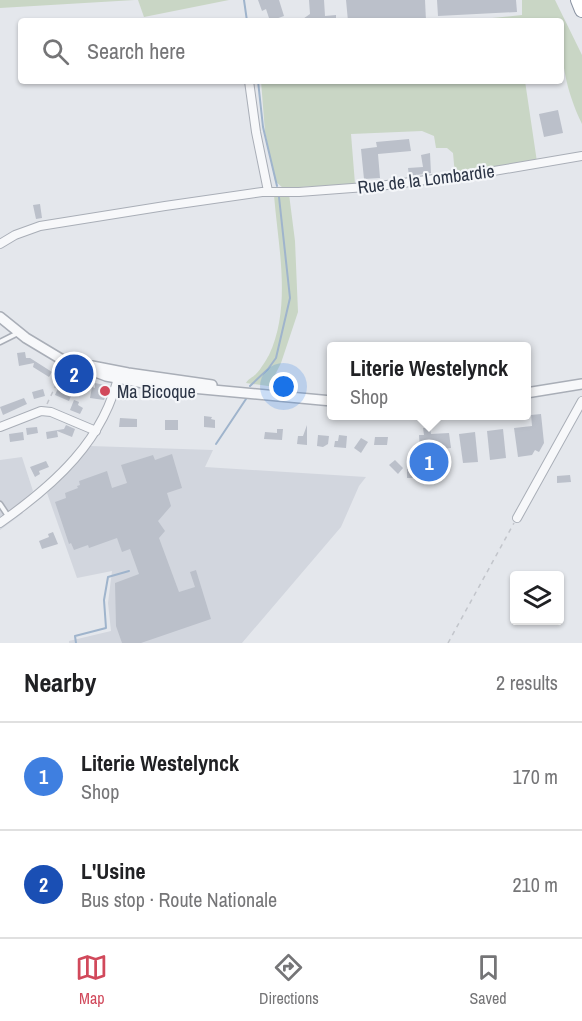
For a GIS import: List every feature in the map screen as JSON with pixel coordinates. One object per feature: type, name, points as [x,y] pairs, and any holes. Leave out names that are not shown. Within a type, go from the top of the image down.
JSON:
[{"type":"highway","points":[[578,0],[582,10]]},
{"type":"street","points":[[249,84],[268,191]]},
{"type":"street","name":"Rue de la Lombardie","points":[[0,244],[26,231],[61,222],[268,191],[299,192],[379,186],[582,156]]},
{"type":"street","points":[[0,317],[19,332],[69,363],[119,375],[202,383],[263,395],[327,401]]},
{"type":"street","points":[[53,354],[119,375]]},
{"type":"street","points":[[0,523],[39,494],[81,452],[107,411],[119,375]]},
{"type":"street","points":[[531,392],[582,384]]},
{"type":"street","points":[[517,518],[582,401]]},
{"type":"street","points":[[0,427],[35,412],[44,411],[96,431]]},
{"type":"lane","points":[[0,342],[14,337],[19,332]]},
{"type":"lane","points":[[0,506],[9,516]]},
{"type":"path","points":[[44,411],[61,372],[69,363]]},
{"type":"path","points":[[448,643],[517,518]]},
{"type":"shaded area","points":[[90,446],[213,450],[205,467],[366,477],[359,486],[341,527],[242,643],[69,643],[69,641],[111,631],[108,603],[112,571],[77,578],[47,493]]},
{"type":"shaded area","points":[[22,457],[33,491],[17,507],[23,513],[0,530],[0,460]]},
{"type":"green space","points":[[0,0],[135,0],[0,8]]},
{"type":"green space","points":[[138,0],[229,0],[144,17]]},
{"type":"green space","points":[[522,0],[555,0],[564,18],[492,18],[522,15]]},
{"type":"green space","points":[[564,18],[582,55],[582,124],[565,74]]},
{"type":"green space","points":[[261,84],[525,84],[537,162],[455,175],[453,153],[447,148],[436,148],[434,136],[422,131],[351,134],[355,184],[283,188],[275,181],[265,132]]},
{"type":"green space","points":[[289,194],[295,241],[298,312],[281,363],[271,383],[275,387],[246,383],[263,365],[276,336],[282,296],[282,276],[274,195]]},
{"type":"building","points":[[258,0],[279,0],[284,16],[269,18],[266,9],[262,11]]},
{"type":"building","points":[[309,0],[324,0],[325,16],[336,15],[336,18],[304,18],[310,14]]},
{"type":"building","points":[[346,0],[425,0],[426,18],[348,18]]},
{"type":"building","points":[[437,0],[516,0],[517,12],[438,16]]},
{"type":"building","points":[[558,110],[563,133],[544,137],[539,114]]},
{"type":"building","points":[[409,139],[411,151],[378,154],[380,178],[364,179],[361,149],[377,147],[376,142]]},
{"type":"building","points":[[430,153],[431,173],[409,176],[408,168],[423,167],[421,155]]},
{"type":"building","points":[[40,204],[42,218],[36,219],[33,205]]},
{"type":"building","points":[[25,352],[26,358],[30,358],[52,372],[49,377],[33,367],[34,363],[19,366],[17,353]]},
{"type":"building","points":[[95,383],[109,386],[104,400],[90,398]]},
{"type":"building","points":[[59,386],[73,391],[69,401],[55,395]]},
{"type":"building","points":[[43,389],[45,396],[34,399],[32,392]]},
{"type":"building","points":[[24,398],[27,404],[3,415],[0,407]]},
{"type":"building","points":[[74,400],[79,402],[78,405],[83,408],[80,414],[70,410]]},
{"type":"building","points":[[541,414],[544,443],[539,452],[535,450],[532,455],[518,457],[514,428],[532,426],[531,415]]},
{"type":"building","points":[[204,416],[215,420],[215,428],[204,427]]},
{"type":"building","points":[[120,418],[137,419],[137,427],[119,427]]},
{"type":"building","points":[[165,420],[178,420],[178,430],[165,430]]},
{"type":"building","points":[[66,425],[75,429],[72,437],[57,431],[58,437],[47,439],[46,432],[64,429]]},
{"type":"building","points":[[307,425],[307,445],[297,444],[298,436],[303,436]]},
{"type":"building","points":[[37,427],[38,433],[27,435],[26,428]]},
{"type":"building","points":[[423,428],[430,428],[431,434],[449,433],[451,448],[432,450],[433,473],[426,473],[425,450],[420,450],[419,435],[424,435]]},
{"type":"building","points":[[277,429],[283,429],[282,440],[264,439],[265,432],[277,433]]},
{"type":"building","points":[[503,429],[506,458],[490,460],[487,431]]},
{"type":"building","points":[[23,432],[24,440],[10,442],[9,434]]},
{"type":"building","points":[[475,432],[478,462],[463,463],[459,434]]},
{"type":"building","points":[[318,435],[329,436],[328,444],[323,447],[317,446]]},
{"type":"building","points":[[339,435],[347,436],[346,448],[334,447]]},
{"type":"building","points":[[375,437],[388,437],[387,445],[374,445]]},
{"type":"building","points":[[361,438],[368,442],[361,453],[354,448]]},
{"type":"building","points":[[172,454],[182,488],[167,493],[171,506],[158,521],[165,531],[159,538],[179,592],[195,587],[190,572],[196,570],[211,619],[141,643],[122,643],[116,626],[115,583],[139,574],[130,549],[122,552],[117,538],[89,548],[88,545],[74,550],[71,543],[69,544],[55,502],[66,498],[65,493],[78,488],[79,481],[107,471],[112,488],[127,483],[121,465],[153,455],[155,460]]},
{"type":"building","points":[[395,460],[403,468],[398,474],[389,465]]},
{"type":"building","points":[[46,461],[49,467],[39,471],[40,474],[35,477],[30,467]]},
{"type":"building","points":[[407,469],[422,470],[422,478],[407,478]]},
{"type":"building","points":[[570,475],[571,482],[557,483],[557,476]]},
{"type":"building","points":[[53,532],[58,544],[42,549],[39,541],[49,537],[48,534]]},
{"type":"waterway","points":[[244,0],[247,18]]},
{"type":"waterway","points":[[258,84],[263,127],[277,186]]},
{"type":"waterway","points":[[250,386],[276,358],[290,298],[279,197]]},
{"type":"waterway","points":[[216,444],[246,399]]},
{"type":"waterway","points":[[76,643],[75,636],[106,628],[104,600],[108,577],[129,571]]},
{"type":"place","name":"L'Usine","points":[[74,374]]},
{"type":"place","name":"Ma Bicoque","points":[[105,391]]},
{"type":"place","name":"Literie Westelynck","points":[[429,462]]}]
